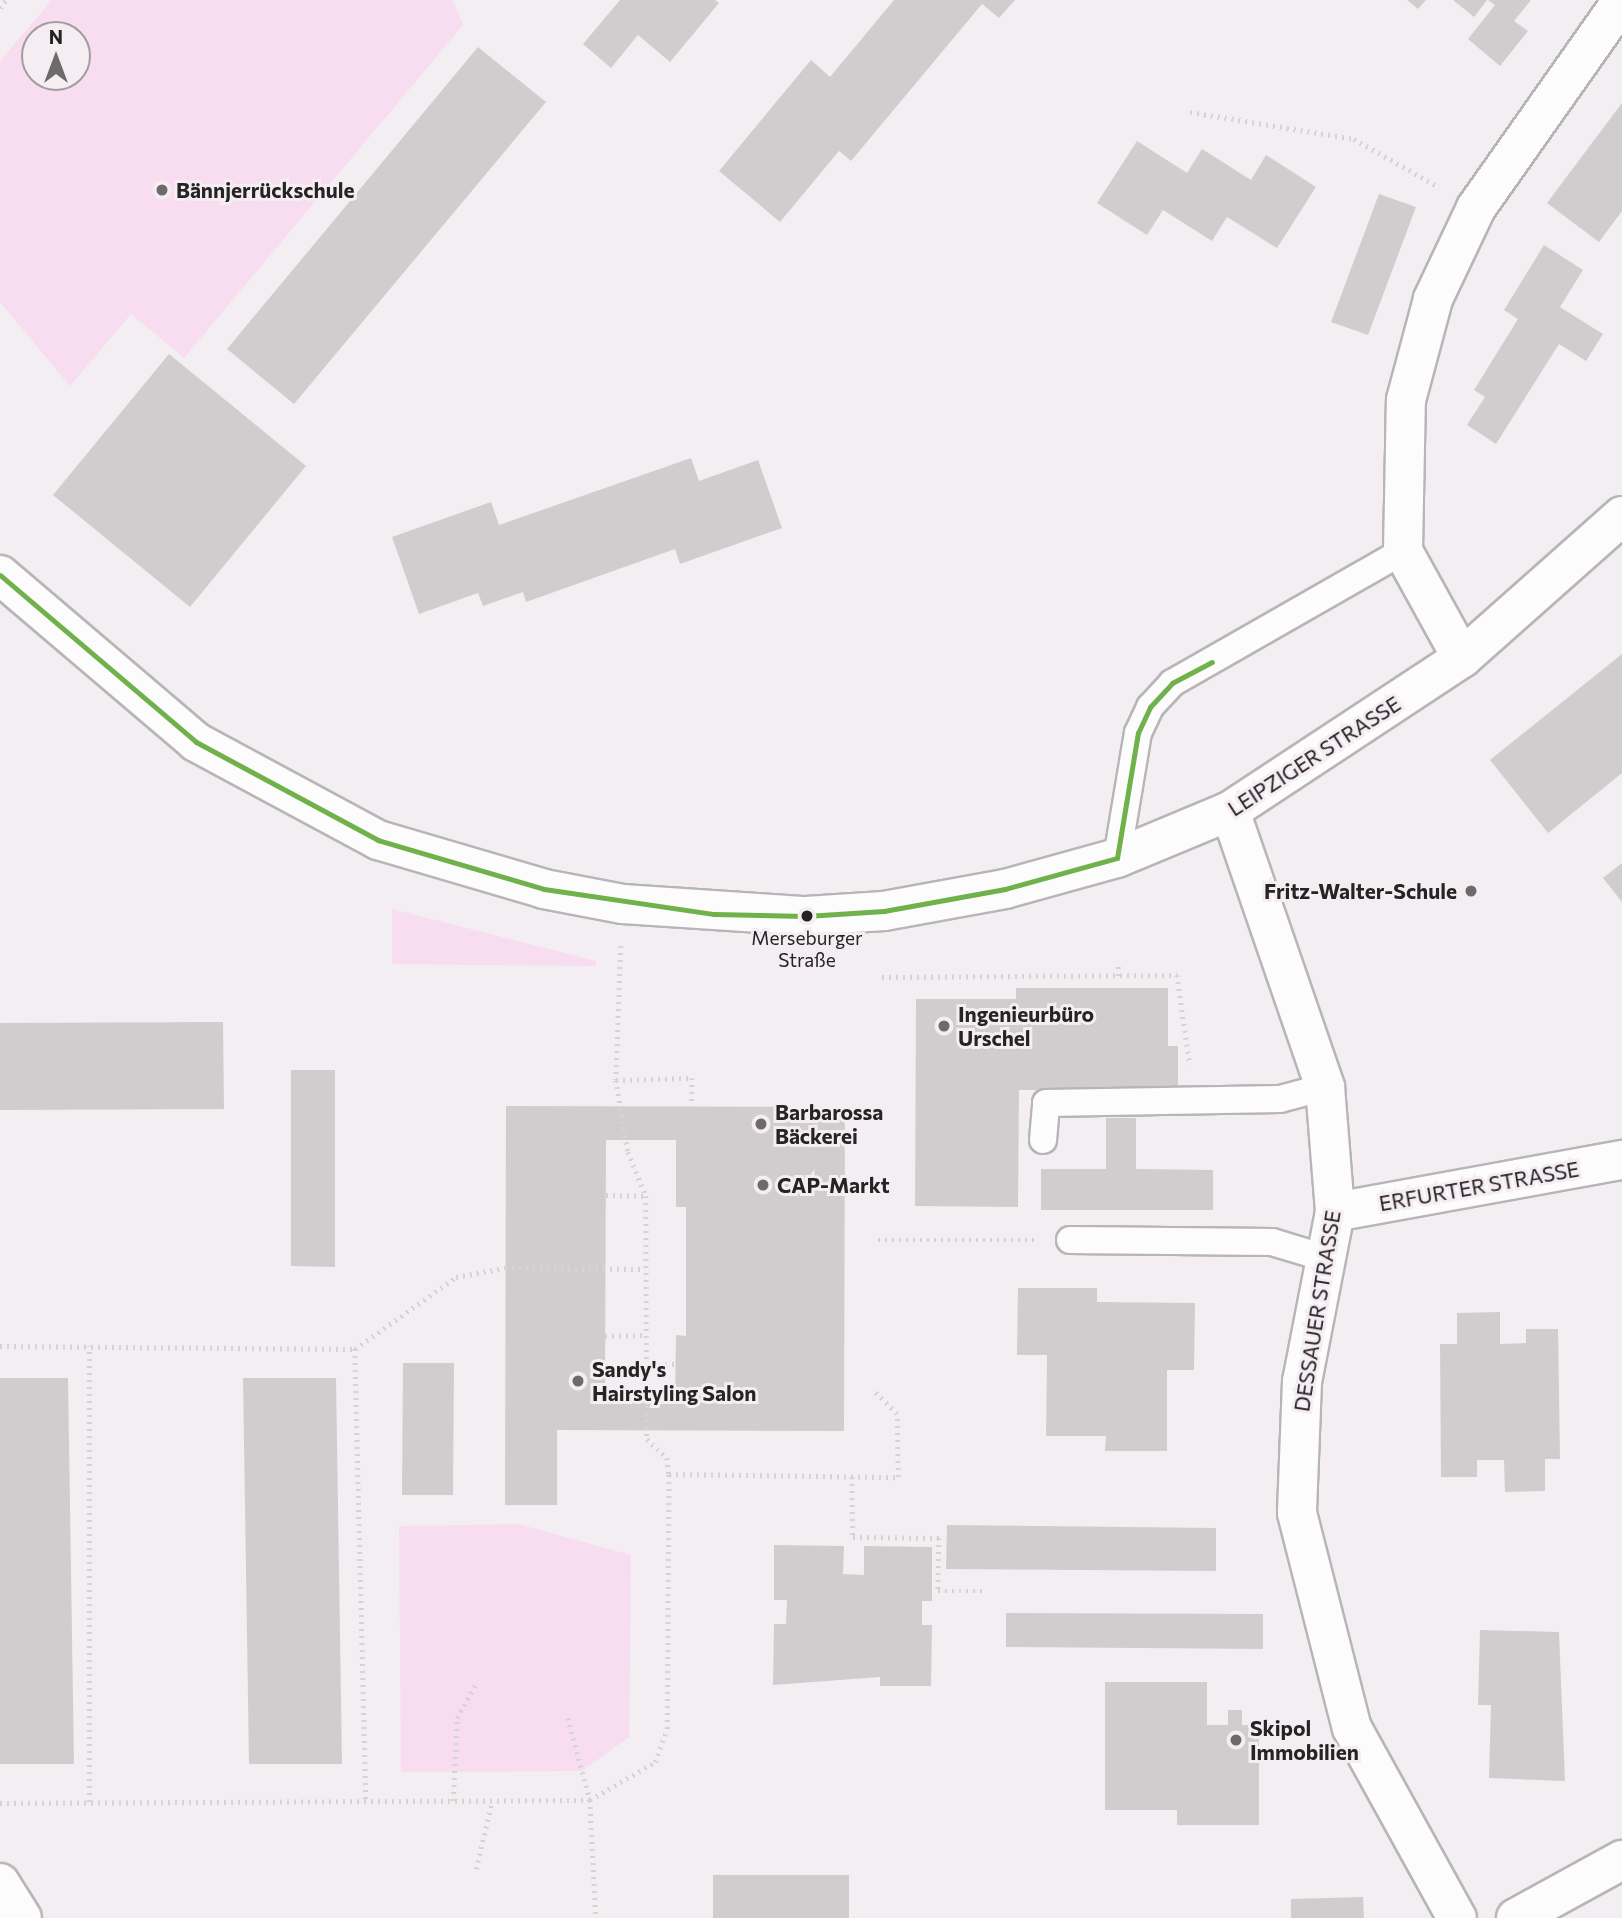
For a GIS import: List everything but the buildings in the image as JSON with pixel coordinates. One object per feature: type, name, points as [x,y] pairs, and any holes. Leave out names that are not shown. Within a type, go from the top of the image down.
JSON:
[{"type":"street","points":[[1462,659],[1403,551],[1406,400],[1433,299],[1476,208],[1622,1]]},
{"type":"street","name":"LEIPZIGER STRASSE","points":[[0,575],[195,742],[356,829],[544,889],[623,904],[714,914],[884,911],[1005,889],[1117,858],[1230,811],[1462,659],[1622,516]]},
{"type":"street","name":"DESSAUER STRASSE","points":[[1230,811],[1325,1087],[1335,1212],[1302,1381],[1297,1513],[1352,1728],[1457,1918]]},
{"type":"street","name":"ERFURTER STRASSE","points":[[1335,1212],[1622,1160]]},
{"type":"street","points":[[1516,1918],[1622,1860]]},
{"type":"street","points":[[0,1883],[22,1918]]},
{"type":"lane","points":[[1117,858],[1138,733],[1150,706],[1172,683],[1403,551]]},
{"type":"lane","points":[[1043,1140],[1046,1102],[1280,1099],[1325,1087]]},
{"type":"lane","points":[[1070,1240],[1272,1242],[1325,1258]]},
{"type":"path","points":[[0,8],[6,0]]},
{"type":"path","points":[[1190,112],[1354,139],[1438,186]]},
{"type":"path","points":[[0,1803],[590,1800],[655,1762],[667,1728],[669,1474],[667,1458],[648,1439],[643,1269],[646,1196],[628,1152],[616,1080],[623,904]]},
{"type":"path","points":[[1118,964],[1118,976]]},
{"type":"path","points":[[882,977],[1177,975],[1195,1100]]},
{"type":"path","points":[[616,1080],[692,1078],[692,1107]]},
{"type":"path","points":[[606,1195],[646,1196]]},
{"type":"path","points":[[877,1240],[1070,1240]]},
{"type":"path","points":[[0,1346],[355,1349],[456,1277],[505,1268],[643,1269]]},
{"type":"path","points":[[605,1336],[645,1335]]},
{"type":"path","points":[[89,1346],[89,1802]]},
{"type":"path","points":[[355,1349],[366,1801]]},
{"type":"path","points":[[644,1366],[676,1364]]},
{"type":"path","points":[[669,1474],[898,1477],[897,1414],[876,1392]]},
{"type":"path","points":[[852,1477],[853,1537],[939,1538],[938,1591],[986,1591]]},
{"type":"path","points":[[453,1801],[457,1717],[475,1685]]},
{"type":"path","points":[[568,1718],[590,1800],[596,1918]]},
{"type":"path","points":[[477,1870],[492,1801]]},
{"type":"shaded area","name":"Bännjerrückschule","points":[[52,0],[453,0],[463,25],[184,358],[131,314],[70,386],[0,302],[0,61],[21,36],[21,91],[91,91],[91,21],[34,21]]},
{"type":"shaded area","points":[[392,909],[596,961],[596,966],[392,964]]},
{"type":"shaded area","points":[[518,1524],[631,1555],[629,1737],[582,1771],[401,1772],[399,1526]]},
{"type":"transit line","points":[[0,575],[196,742],[378,840],[544,889],[714,914],[806,916],[884,911],[1005,889],[1117,858]]},
{"type":"transit line","points":[[1117,858],[1138,733],[1150,707],[1172,683],[1212,662]]},
{"type":"place","name":"Bännjerrückschule","points":[[162,190]]},
{"type":"place","name":"Fritz-Walter-Schule","points":[[1471,891]]},
{"type":"place","name":"Merseburger Straße","points":[[807,916]]},
{"type":"place","name":"Ingenieurbüro Urschel","points":[[944,1026]]},
{"type":"place","name":"Barbarossa Bäckerei","points":[[761,1124]]},
{"type":"place","name":"CAP-Markt","points":[[763,1185]]},
{"type":"place","name":"Sandy's Hairstyling Salon","points":[[578,1381]]},
{"type":"place","name":"Skipol Immobilien","points":[[1236,1740]]}]
